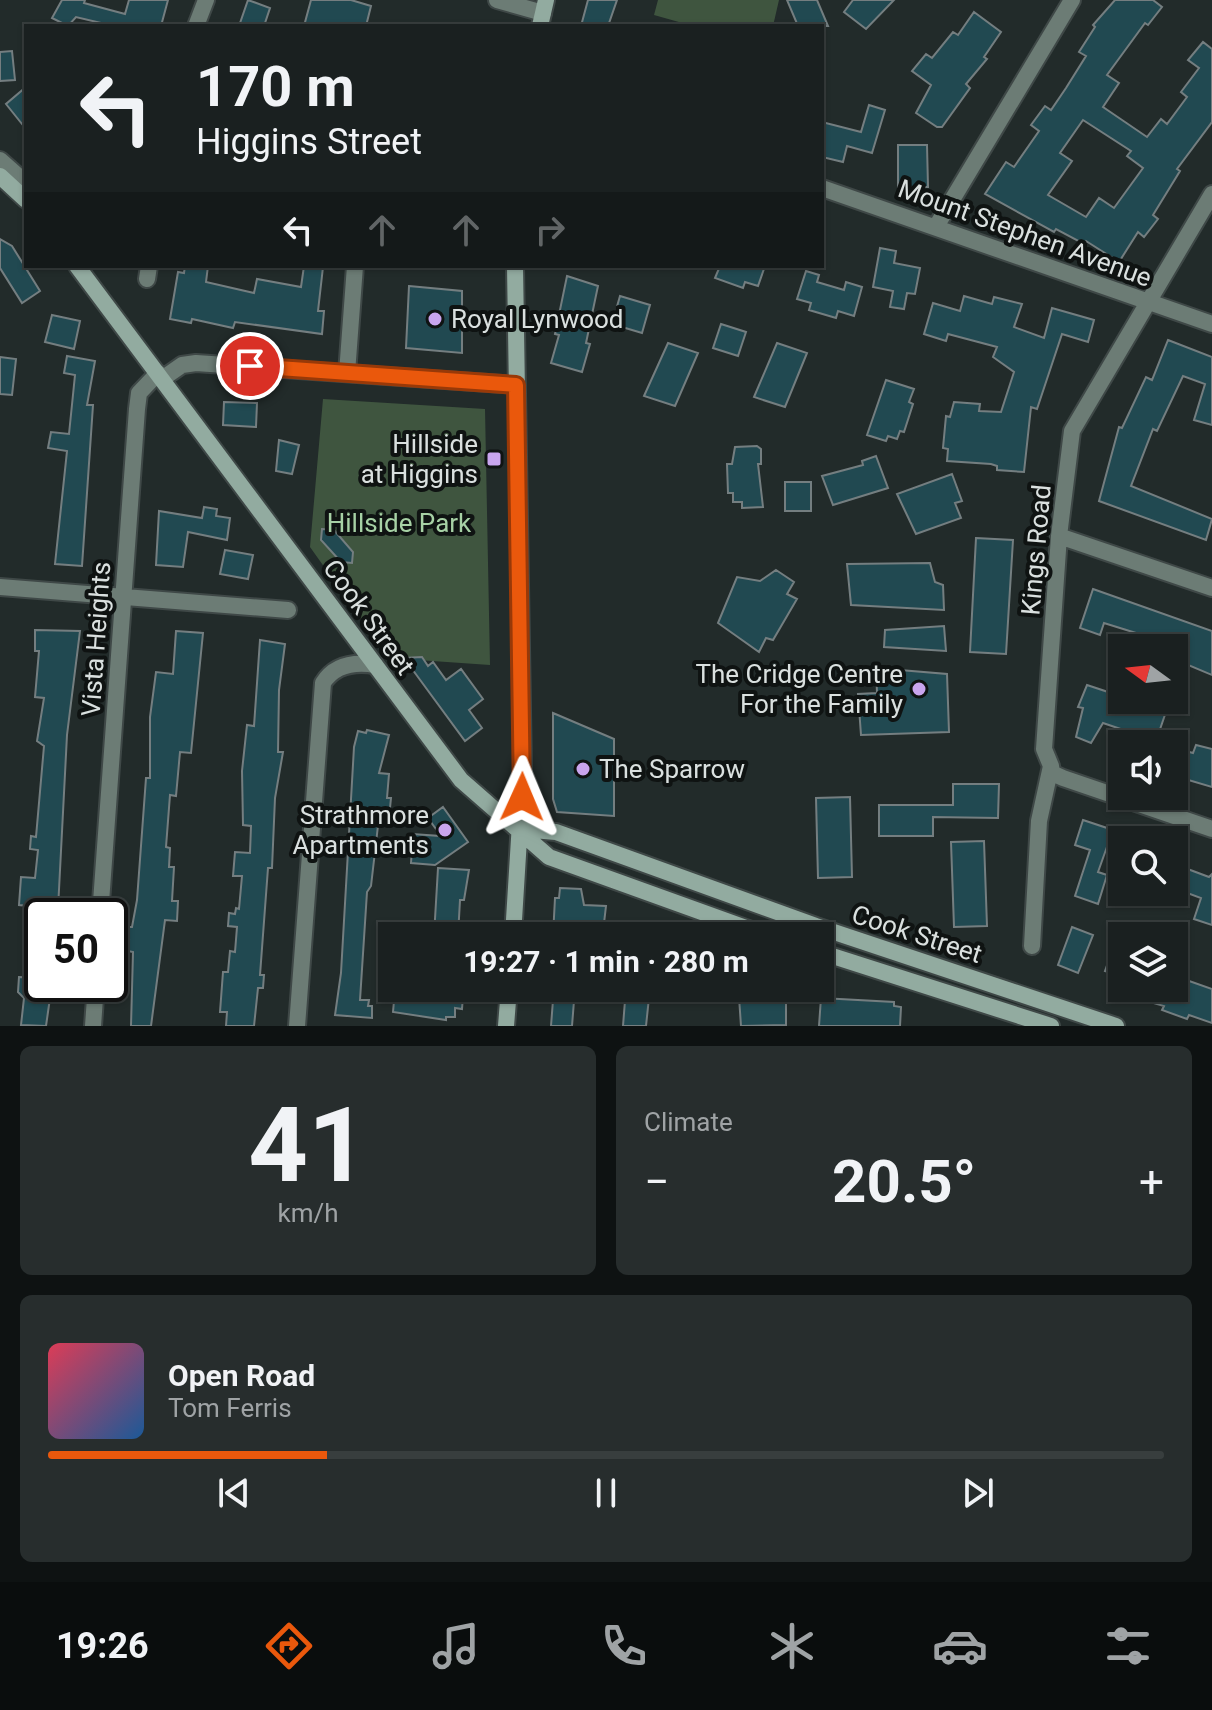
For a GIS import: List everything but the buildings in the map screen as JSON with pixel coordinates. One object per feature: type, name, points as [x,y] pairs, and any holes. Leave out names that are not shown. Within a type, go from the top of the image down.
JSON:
[{"type":"main road","points":[[0,176],[24,198]]},
{"type":"main road","name":"Cook Street","points":[[79,268],[461,780],[521,829],[549,857],[729,922]]},
{"type":"main road","points":[[514,922],[523,774],[515,268]]},
{"type":"main road","name":"Cook Street","points":[[521,829],[556,832],[816,926],[1116,1026]]},
{"type":"main road","name":"Cook Street","points":[[834,957],[1023,1021],[1051,1026]]},
{"type":"main road","points":[[506,1026],[508,1002]]},
{"type":"street","points":[[197,24],[206,0]]},
{"type":"street","points":[[497,0],[543,13]]},
{"type":"street","points":[[937,225],[1072,0]]},
{"type":"street","points":[[0,160],[24,181]]},
{"type":"street","name":"Mount Stephen Avenue","points":[[824,189],[937,225],[1212,324]]},
{"type":"street","name":"Kings Road","points":[[1032,946],[1039,821],[1051,766],[1044,749],[1059,536],[1072,431],[1212,194]]},
{"type":"street","points":[[347,373],[355,268]]},
{"type":"street","points":[[160,376],[182,365],[196,363],[516,385]]},
{"type":"street","name":"Vista Heights","points":[[101,898],[139,393],[160,376]]},
{"type":"street","points":[[1059,536],[1212,588]]},
{"type":"street","points":[[0,587],[288,610]]},
{"type":"street","points":[[297,1026],[323,683],[328,675],[347,665],[375,665]]},
{"type":"street","points":[[1051,766],[1052,773],[1063,778],[1212,829]]},
{"type":"street","points":[[93,1026],[95,1002]]},
{"type":"green space","points":[[658,0],[779,0],[773,24],[686,24],[654,15]]},
{"type":"green space","name":"Hillside Park","points":[[323,399],[485,409],[490,665],[389,658],[310,547]]},
{"type":"place","name":"Royal Lynwood","points":[[435,319]]},
{"type":"place","name":"Hillside at Higgins","points":[[494,459]]},
{"type":"place","name":"The Cridge Centre For the Family","points":[[919,689]]},
{"type":"place","name":"The Sparrow","points":[[583,769]]},
{"type":"place","name":"Strathmore Apartments","points":[[445,830]]},
{"type":"route","points":[[250,366],[516,385],[522,797]]}]
